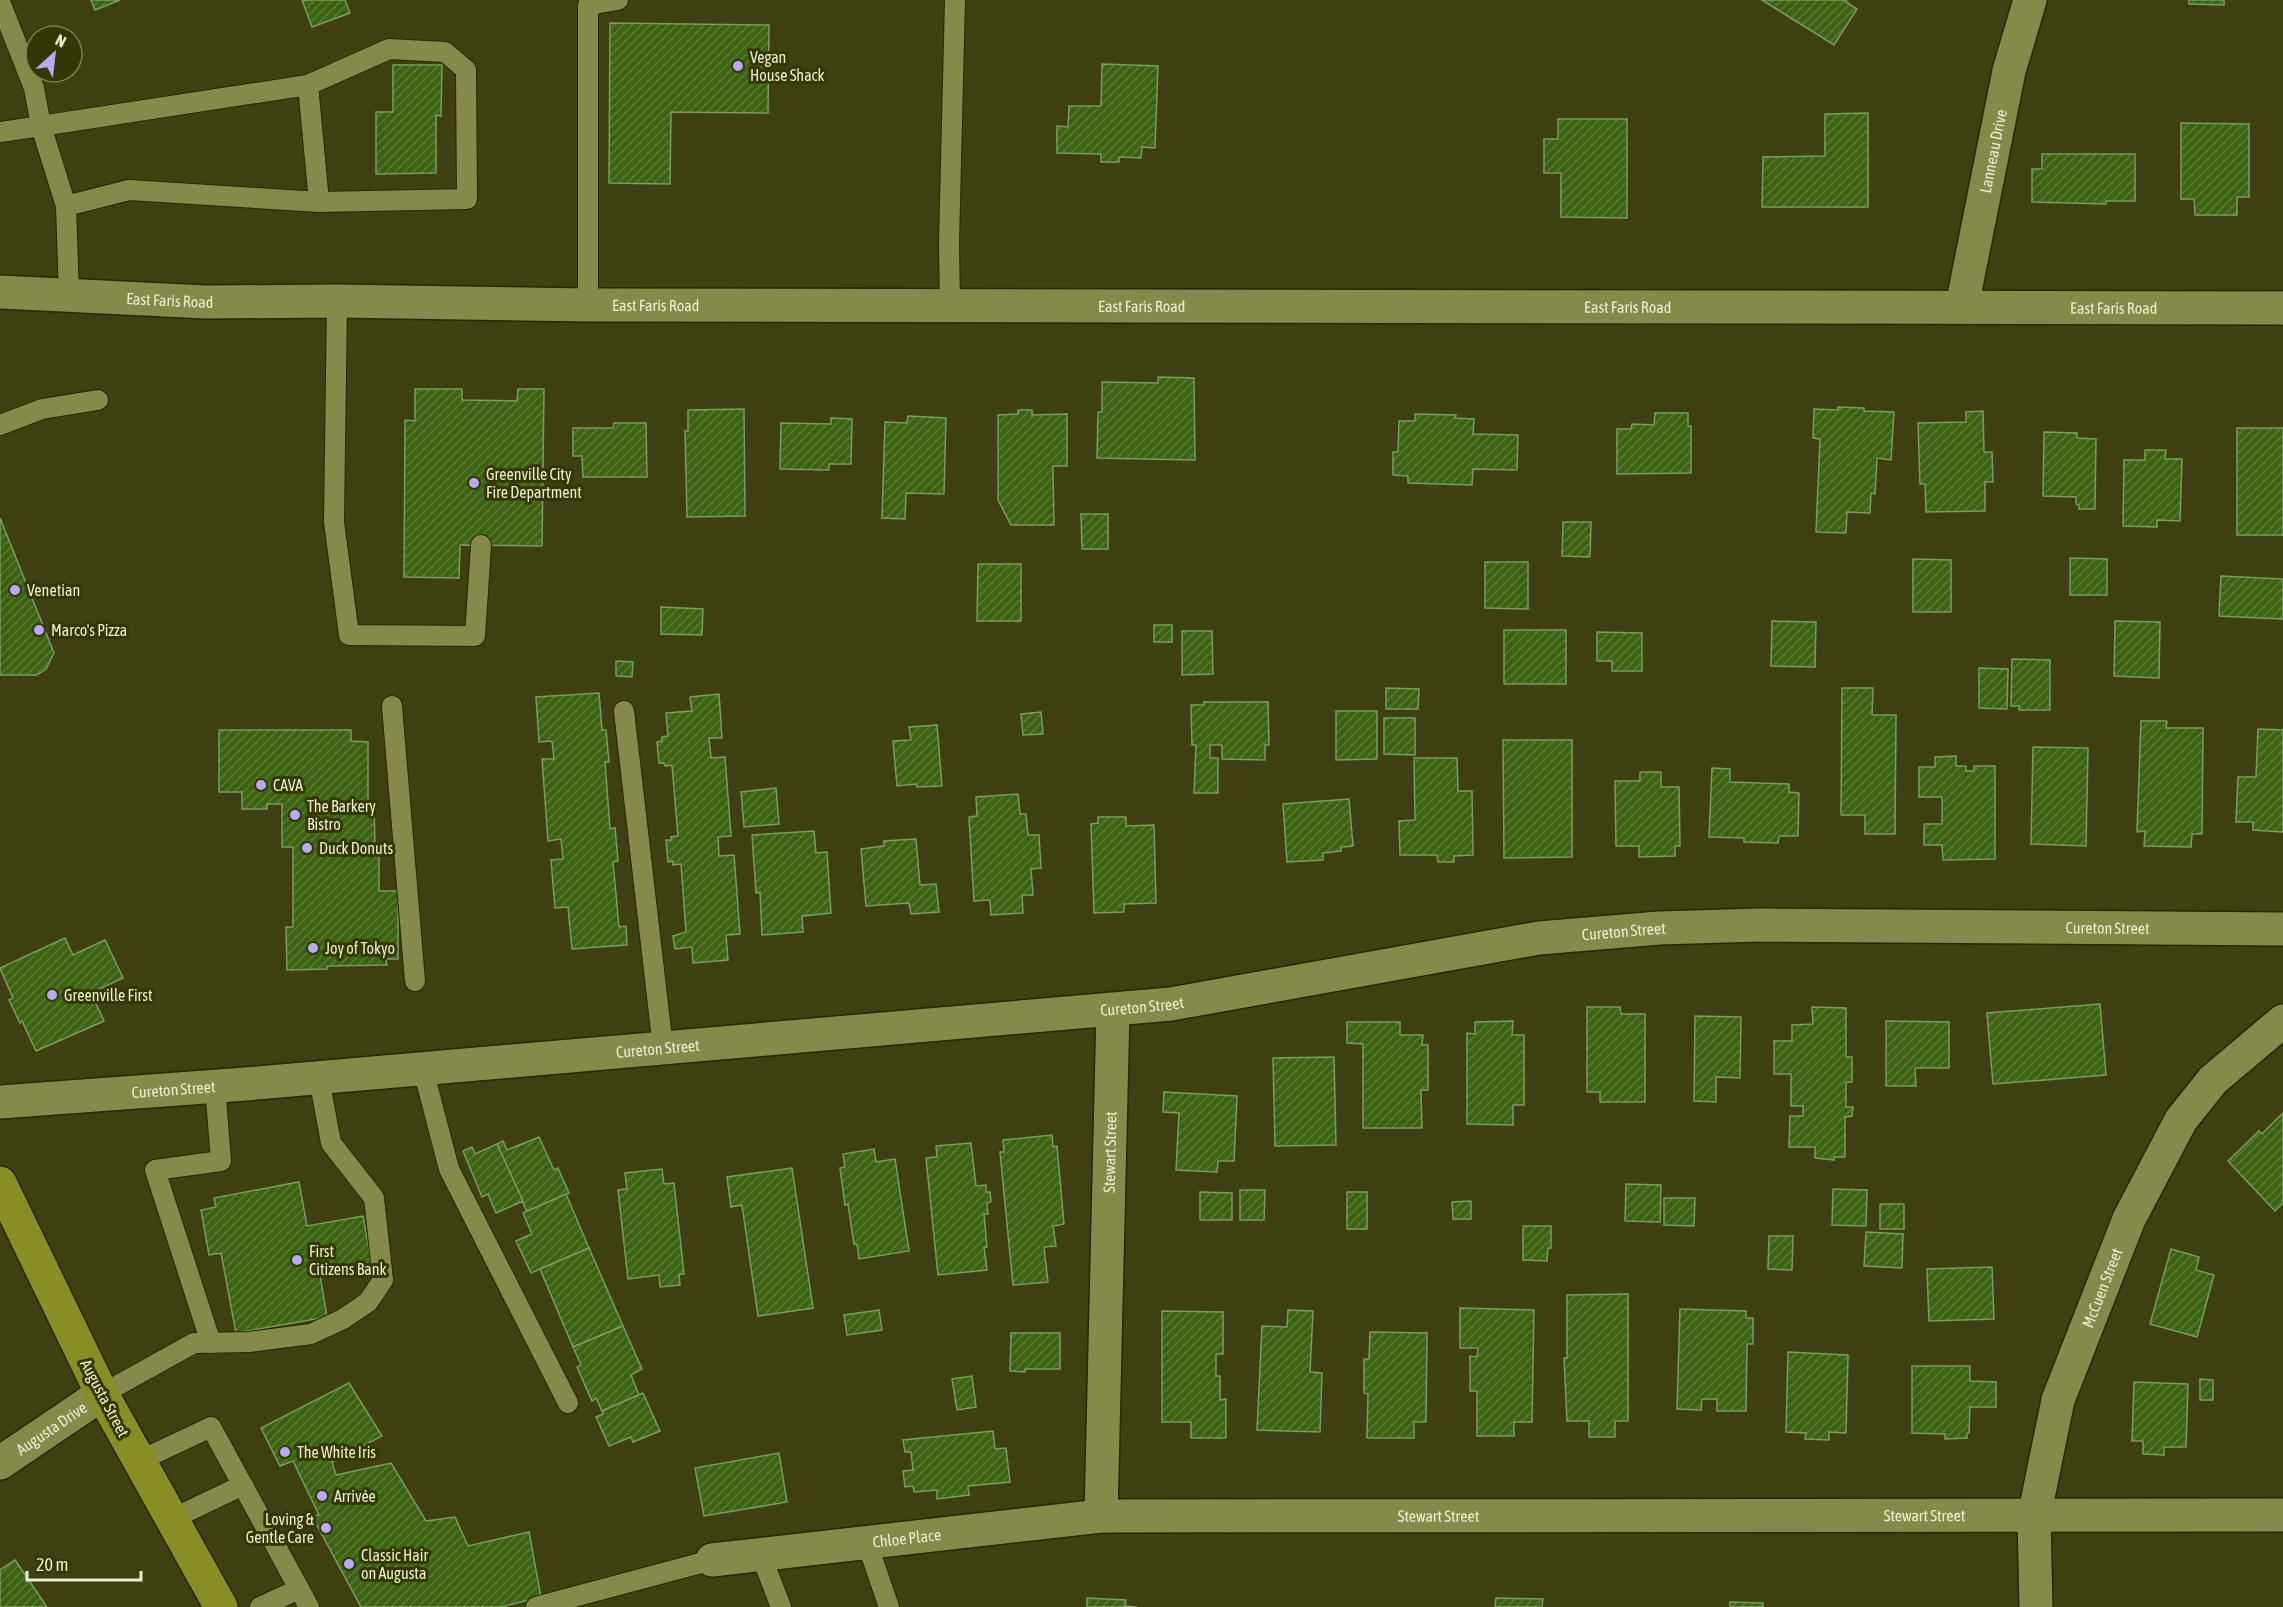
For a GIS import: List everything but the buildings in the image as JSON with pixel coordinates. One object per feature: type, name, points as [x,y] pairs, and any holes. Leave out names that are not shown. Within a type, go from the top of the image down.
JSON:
[{"type":"main road","name":"Augusta Street","points":[[4,1204],[102,1394],[221,1607]]},
{"type":"street","name":"Lanneau Drive","points":[[1962,306],[2009,71],[2030,0]]},
{"type":"street","name":"East Faris Road","points":[[0,292],[206,302],[337,301],[588,305],[2283,308]]},
{"type":"street","name":"Cureton Street","points":[[0,1102],[319,1078],[1171,1004],[1539,938],[1659,928],[1772,925],[2283,928]]},
{"type":"street","name":"Stewart Street","points":[[1113,1010],[1101,1516],[2283,1515]]},
{"type":"street","name":"McCuen Street","points":[[2036,1607],[2034,1517],[2058,1400],[2129,1219],[2181,1120],[2213,1080],[2283,1021]]},
{"type":"street","name":"Augusta Drive","points":[[0,1463],[102,1394]]},
{"type":"street","name":"Chloe Place","points":[[712,1560],[1101,1516]]},
{"type":"lane","points":[[588,305],[588,4],[618,0]]},
{"type":"lane","points":[[950,305],[949,243],[955,0]]},
{"type":"lane","points":[[0,2],[34,88],[41,126],[66,206],[69,295]]},
{"type":"lane","points":[[0,132],[308,85],[389,49],[445,52],[466,70],[467,199],[319,202],[129,190],[66,206]]},
{"type":"lane","points":[[308,85],[319,202]]},
{"type":"lane","points":[[337,301],[334,522],[349,635],[475,636],[481,545]]},
{"type":"lane","points":[[0,425],[42,409],[98,400]]},
{"type":"lane","points":[[392,706],[416,981]]},
{"type":"lane","points":[[624,711],[663,1048]]},
{"type":"lane","points":[[423,1069],[449,1169],[568,1403]]},
{"type":"lane","points":[[102,1394],[194,1342],[249,1342],[311,1334],[343,1319],[368,1302],[383,1280],[374,1198],[331,1143],[319,1078]]},
{"type":"lane","points":[[211,1343],[155,1170],[221,1161],[215,1086]]},
{"type":"lane","points":[[139,1461],[211,1427],[309,1607]]},
{"type":"lane","points":[[172,1519],[243,1485]]},
{"type":"lane","points":[[867,1543],[889,1607]]},
{"type":"lane","points":[[761,1555],[781,1607]]},
{"type":"lane","points":[[536,1607],[712,1560]]},
{"type":"lane","points":[[260,1607],[299,1589]]},
{"type":"place","name":"Vegan House Shack","points":[[738,66]]},
{"type":"place","name":"Greenville City Fire Department","points":[[474,483]]},
{"type":"place","name":"Venetian","points":[[15,590]]},
{"type":"place","name":"Marco's Pizza","points":[[39,630]]},
{"type":"place","name":"CAVA","points":[[261,785]]},
{"type":"place","name":"The Barkery Bistro","points":[[295,815]]},
{"type":"place","name":"Duck Donuts","points":[[307,848]]},
{"type":"place","name":"Joy of Tokyo","points":[[313,948]]},
{"type":"place","name":"Greenville First","points":[[52,995]]},
{"type":"place","name":"First Citizens Bank","points":[[297,1260]]},
{"type":"place","name":"The White Iris","points":[[285,1452]]},
{"type":"place","name":"Arrivée","points":[[322,1496]]},
{"type":"place","name":"Loving & Gentle Care","points":[[326,1528]]},
{"type":"place","name":"Classic Hair on Augusta","points":[[349,1564]]}]
